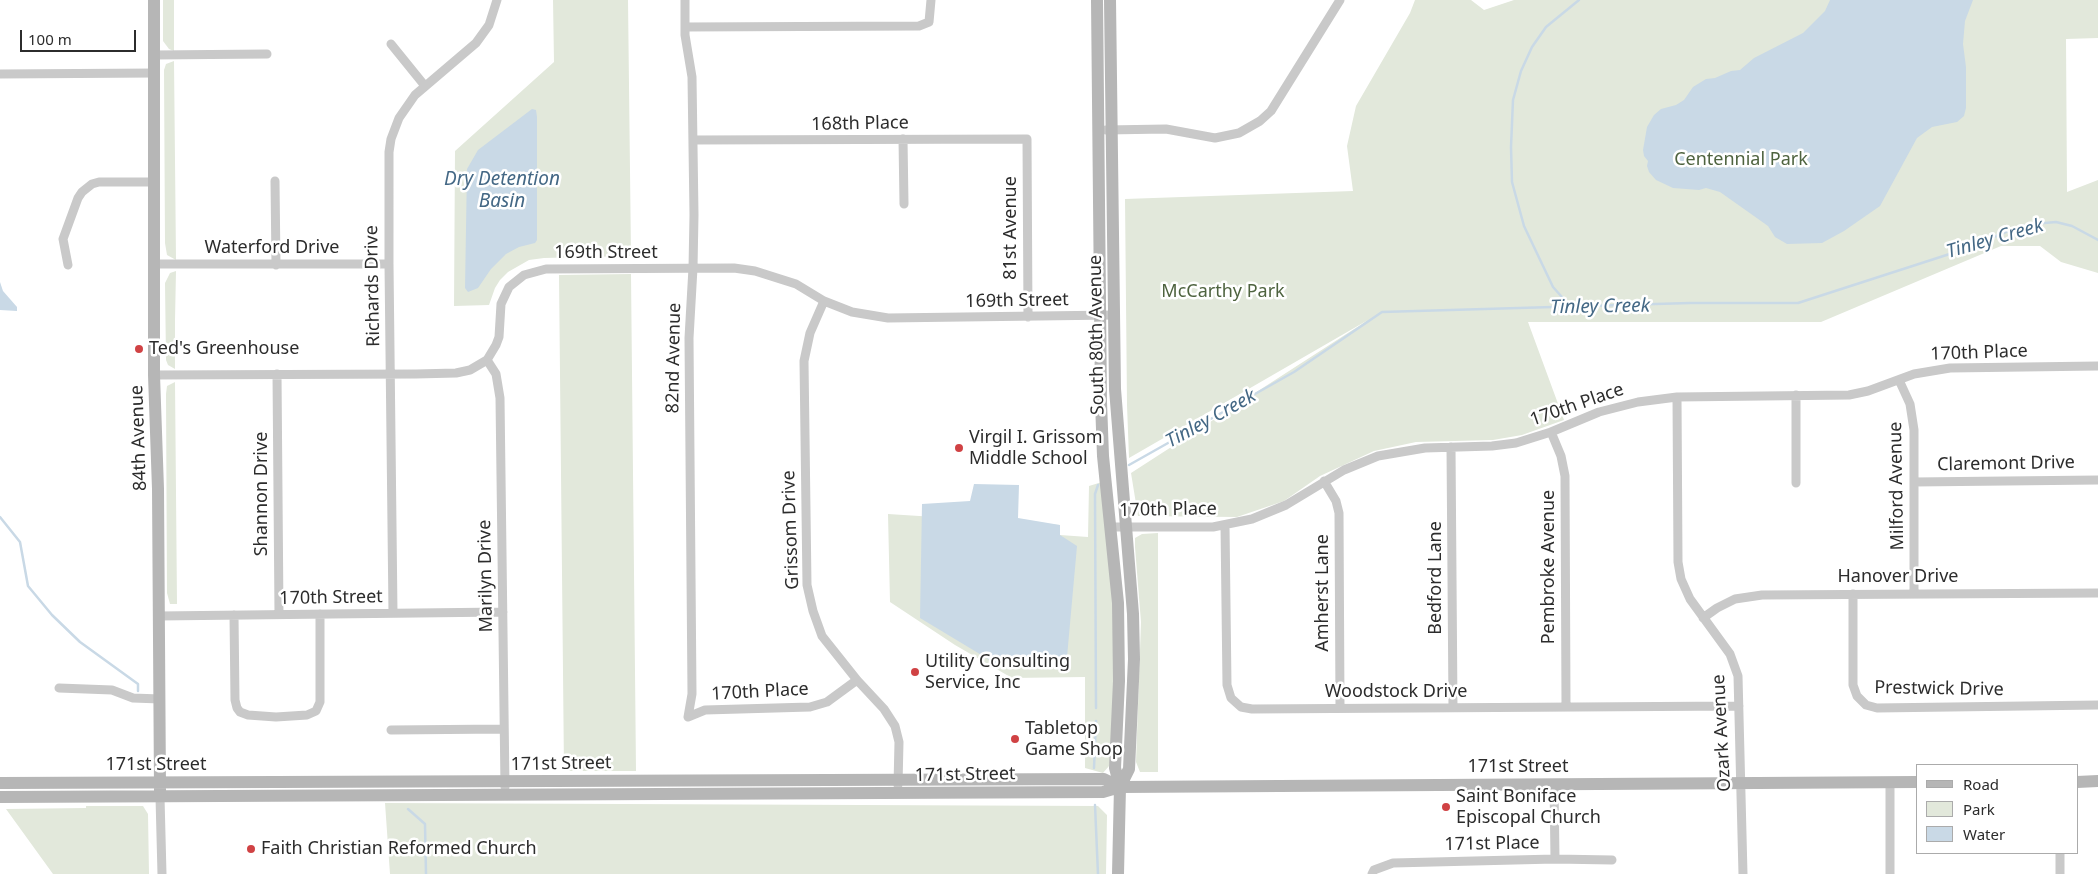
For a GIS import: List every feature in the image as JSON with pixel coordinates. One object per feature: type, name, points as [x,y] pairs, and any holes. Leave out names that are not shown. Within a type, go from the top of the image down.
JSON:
[{"type":"street","name":"84th Avenue","points":[[154,0],[154,375],[160,616],[162,874]]},
{"type":"street","name":"Richards Drive","points":[[393,613],[389,264],[389,166],[391,139],[405,106],[425,86],[476,43],[489,25],[496,0]]},
{"type":"street","name":"82nd Avenue","points":[[685,0],[685,27],[692,77],[693,140],[693,268],[689,338],[692,694],[688,717]]},
{"type":"street","points":[[685,27],[919,26],[929,22],[931,0]]},
{"type":"street","name":"South 80th Avenue","points":[[1097,0],[1100,316],[1104,456],[1118,603],[1119,681],[1114,768],[1120,787],[1118,874]]},
{"type":"street","name":"South 80th Avenue","points":[[1110,0],[1115,394],[1133,614],[1134,659],[1129,769],[1120,787]]},
{"type":"street","points":[[1098,130],[1166,129],[1215,138],[1239,133],[1260,121],[1270,111],[1340,0]]},
{"type":"street","points":[[391,44],[425,86]]},
{"type":"street","points":[[154,55],[267,54]]},
{"type":"street","points":[[0,74],[154,73]]},
{"type":"street","points":[[903,139],[904,204]]},
{"type":"street","name":"168th Place","points":[[693,140],[1027,139]]},
{"type":"street","name":"81st Avenue","points":[[1027,139],[1028,317]]},
{"type":"street","points":[[275,181],[276,265]]},
{"type":"street","points":[[68,265],[63,238],[78,198],[87,187],[106,182],[154,182]]},
{"type":"street","name":"Waterford Drive","points":[[154,264],[389,264]]},
{"type":"street","name":"169th Street","points":[[487,360],[499,337],[500,314],[505,295],[516,281],[530,272],[546,269],[734,268],[755,271],[796,284],[824,301],[852,312],[888,318],[1114,315]]},
{"type":"street","name":"Grissom Drive","points":[[824,301],[810,333],[804,361],[806,585],[822,636],[857,680],[884,709],[895,726],[899,742],[898,793]]},
{"type":"street","points":[[154,375],[456,373],[470,370],[487,360]]},
{"type":"street","name":"Marilyn Drive","points":[[487,360],[496,374],[500,398],[505,796]]},
{"type":"street","name":"170th Place","points":[[1111,527],[1193,528],[1225,525],[1252,519],[1286,505],[1344,470],[1378,456],[1412,449],[1503,445],[1550,432],[1599,412],[1638,402],[1677,397],[1849,395],[1868,391],[1922,372],[1950,368],[2098,366]]},
{"type":"street","name":"Shannon Drive","points":[[277,374],[279,614]]},
{"type":"street","name":"Milford Avenue","points":[[1899,380],[1912,414],[1914,593]]},
{"type":"street","points":[[1796,395],[1796,483]]},
{"type":"street","name":"Ozark Avenue","points":[[1677,397],[1679,569],[1684,588],[1733,659],[1738,676],[1743,874]]},
{"type":"street","name":"Pembroke Avenue","points":[[1550,432],[1561,456],[1565,476],[1566,706]]},
{"type":"street","name":"Bedford Lane","points":[[1451,447],[1453,708]]},
{"type":"street","name":"Claremont Drive","points":[[1914,482],[2098,480]]},
{"type":"street","name":"Amherst Lane","points":[[1324,481],[1336,500],[1339,513],[1340,708]]},
{"type":"street","name":"Woodstock Drive","points":[[1225,525],[1228,686],[1231,698],[1241,707],[1739,706]]},
{"type":"street","name":"Hanover Drive","points":[[1703,618],[1726,603],[1746,596],[1914,593],[2098,593]]},
{"type":"street","name":"Prestwick Drive","points":[[1853,594],[1853,685],[1860,700],[1872,707],[2098,705]]},
{"type":"street","name":"170th Street","points":[[160,616],[503,612]]},
{"type":"street","points":[[234,615],[237,708],[240,712],[248,715],[278,716],[307,715],[316,711],[320,702],[320,614]]},
{"type":"street","name":"170th Place","points":[[688,717],[705,710],[810,707],[827,702],[857,680]]},
{"type":"street","points":[[59,688],[112,690],[133,698],[160,699]]},
{"type":"street","points":[[390,730],[504,730]]},
{"type":"street","name":"171st Street","points":[[0,783],[1104,778],[1120,787]]},
{"type":"street","points":[[2078,782],[2098,781]]},
{"type":"street","points":[[1890,782],[1890,874]]},
{"type":"street","name":"171st Street","points":[[0,797],[1103,792],[1120,787],[1916,782]]},
{"type":"street","points":[[1554,784],[1555,859]]},
{"type":"street","points":[[2060,854],[2060,874]]},
{"type":"street","name":"171st Place","points":[[1373,872],[1393,863],[1555,859],[1612,860]]},
{"type":"green space","points":[[163,0],[174,0],[174,51],[169,49],[163,41]]},
{"type":"green space","points":[[553,0],[628,0],[631,256],[529,260],[508,272],[500,280],[489,305],[454,306],[455,151],[554,62]]},
{"type":"green space","points":[[1415,0],[1471,0],[1484,10],[1514,0],[2098,0],[2098,38],[2066,39],[2067,192],[2098,180],[2098,273],[2061,262],[2040,246],[2001,246],[1821,322],[1528,322],[1564,420],[1522,435],[1493,440],[1416,442],[1374,451],[1320,476],[1284,501],[1237,517],[1138,516],[1131,473],[1368,320],[1129,458],[1125,199],[1353,191],[1347,146],[1356,106],[1410,13]]},
{"type":"green space","points":[[174,61],[176,260],[167,255],[165,243],[164,70],[166,64]]},
{"type":"green space","points":[[176,271],[175,369],[168,365],[166,360],[165,283],[170,273]]},
{"type":"green space","points":[[631,274],[636,771],[564,771],[559,275]]},
{"type":"green space","points":[[175,382],[177,604],[170,604],[167,593],[166,394],[167,386]]},
{"type":"green space","points":[[1102,482],[1115,608],[1112,755],[1109,766],[1103,773],[1085,768],[1085,677],[1012,678],[955,645],[890,602],[888,514],[1060,525],[1060,535],[1088,537],[1089,486]]},
{"type":"green space","points":[[1158,533],[1158,772],[1140,772],[1136,762],[1141,622],[1135,538],[1142,534]]},
{"type":"green space","points":[[385,803],[1098,806],[1107,815],[1106,874],[390,874]]},
{"type":"green space","points":[[86,806],[143,806],[148,814],[149,874],[53,874],[6,809],[86,808]]},
{"type":"water","points":[[1830,0],[1973,0],[1965,21],[1963,44],[1966,67],[1966,108],[1964,116],[1957,122],[1932,127],[1917,138],[1880,206],[1844,231],[1822,243],[1787,244],[1775,237],[1768,226],[1720,192],[1706,188],[1699,190],[1673,188],[1656,180],[1649,172],[1648,161],[1644,156],[1643,150],[1647,127],[1654,115],[1661,109],[1676,105],[1684,100],[1693,87],[1706,79],[1740,70],[1754,58],[1803,33],[1825,11]]},
{"type":"water","name":"Dry Detention Basin","points":[[532,109],[536,110],[537,117],[537,240],[535,243],[519,247],[506,254],[491,269],[478,288],[468,292],[465,288],[467,169],[478,150]]},
{"type":"water","points":[[0,282],[3,291],[17,307],[17,311],[0,310]]},
{"type":"water","points":[[974,484],[1019,485],[1018,518],[1060,525],[1060,535],[1077,546],[1067,657],[1003,668],[920,618],[922,504],[970,501]]},
{"type":"waterway","points":[[1570,306],[1553,287],[1524,226],[1512,182],[1511,147],[1513,100],[1521,71],[1532,47],[1546,27],[1579,0]]},
{"type":"waterway","name":"Tinley Creek","points":[[1129,465],[1294,372],[1382,312],[1690,303],[1798,303],[1962,250],[2018,227],[2056,222],[2072,226],[2098,240]]},
{"type":"waterway","name":"Tinley Creek","points":[[1096,708],[1095,494],[1098,485]]},
{"type":"waterway","name":"Tinley Creek","points":[[0,517],[20,542],[28,586],[52,615],[80,642],[138,684],[138,691]]},
{"type":"waterway","name":"Tinley Creek","points":[[1094,768],[1096,721]]},
{"type":"waterway","name":"Tinley Creek","points":[[1095,805],[1098,874]]},
{"type":"waterway","name":"Tinley Creek","points":[[408,809],[425,824],[426,874]]},
{"type":"place","name":"Ted's Greenhouse","points":[[139,349]]},
{"type":"place","name":"Virgil I. Grissom Middle School","points":[[959,448]]},
{"type":"place","name":"Utility Consulting Service, Inc","points":[[915,672]]},
{"type":"place","name":"Tabletop Game Shop","points":[[1015,739]]},
{"type":"place","name":"Saint Boniface Episcopal Church","points":[[1446,807]]},
{"type":"place","name":"Faith Christian Reformed Church","points":[[251,849]]},
{"type":"park label","name":"Centennial Park","points":[[1741,160]]},
{"type":"park label","name":"McCarthy Park","points":[[1223,292]]}]
